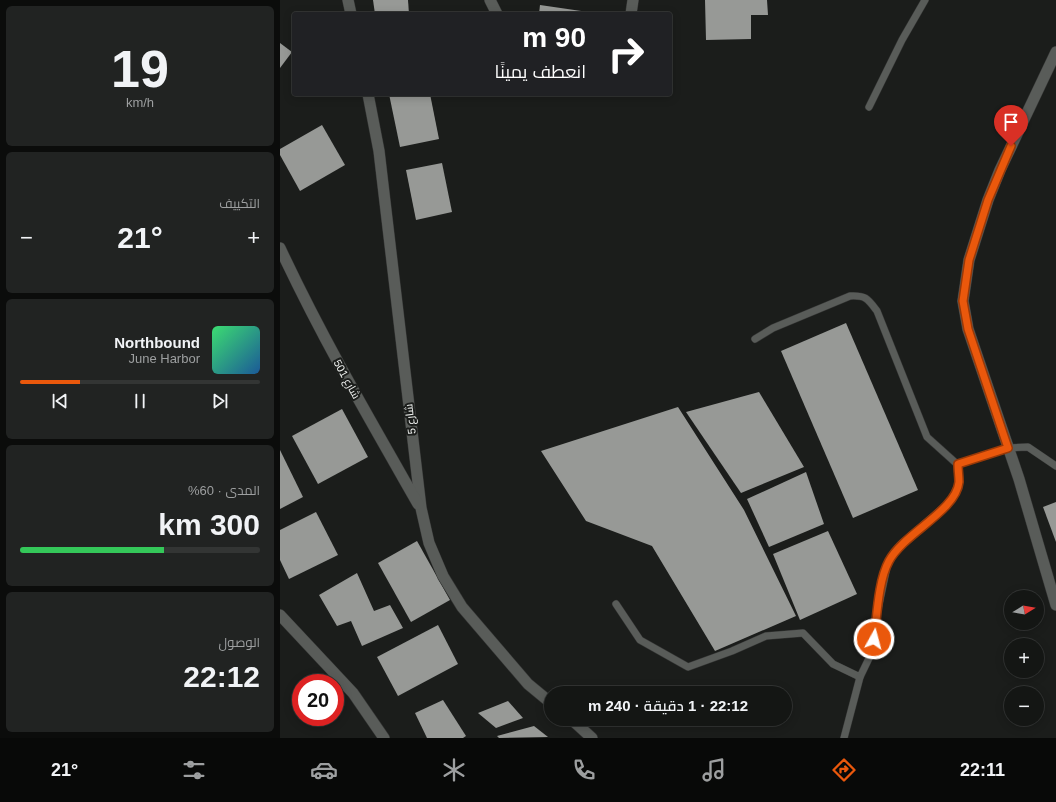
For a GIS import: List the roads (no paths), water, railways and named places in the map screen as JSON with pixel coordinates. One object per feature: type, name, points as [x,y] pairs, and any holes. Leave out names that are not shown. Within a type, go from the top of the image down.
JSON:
[{"type":"street","points":[[348,0],[351,12]]},
{"type":"street","points":[[490,0],[496,12]]},
{"type":"street","points":[[631,12],[633,0]]},
{"type":"street","points":[[1056,52],[1000,170],[969,260],[963,301],[968,329],[1008,448],[1056,605]]},
{"type":"street","name":"شارع 5","points":[[368,96],[379,151],[421,508],[429,543],[444,576],[462,607],[528,684],[544,697]]},
{"type":"street","name":"شارع 501","points":[[280,248],[308,307],[350,386],[421,508]]},
{"type":"street","points":[[280,615],[353,693],[384,738]]},
{"type":"street","points":[[579,726],[592,738]]},
{"type":"lane","points":[[870,107],[902,40],[925,0]]},
{"type":"lane","points":[[754,339],[773,328],[850,296],[862,296],[869,300],[877,311],[927,437],[958,464],[959,483],[951,501],[900,545],[888,562],[878,607],[872,652],[860,677],[844,738]]},
{"type":"lane","points":[[958,464],[1008,448],[1028,447],[1056,466]]},
{"type":"lane","points":[[616,604],[640,640],[688,667],[732,651],[766,636],[803,633],[833,664],[860,677]]}]
